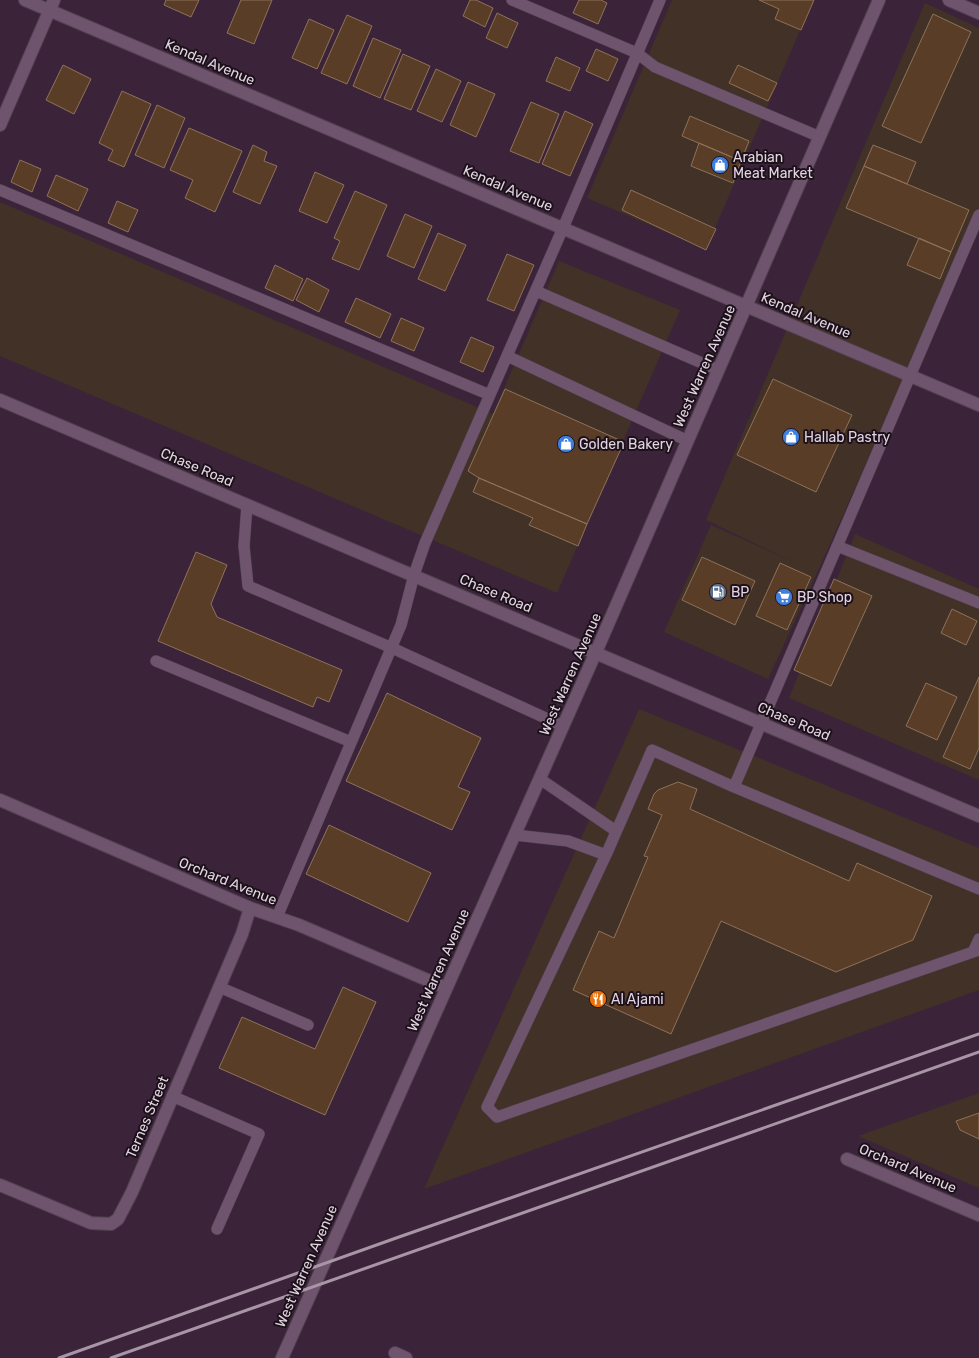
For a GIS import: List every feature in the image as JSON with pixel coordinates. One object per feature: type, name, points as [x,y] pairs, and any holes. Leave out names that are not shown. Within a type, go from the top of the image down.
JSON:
[{"type":"street","name":"Kendal Avenue","points":[[25,0],[52,5],[563,228],[979,405]]},
{"type":"street","name":"West Warren Avenue","points":[[282,1358],[596,652],[879,0]]},
{"type":"street","points":[[949,0],[979,13]]},
{"type":"street","points":[[0,125],[52,5]]},
{"type":"street","name":"Chase Road","points":[[0,400],[979,816]]},
{"type":"street","name":"Orchard Avenue","points":[[0,800],[250,908],[277,917],[446,988]]},
{"type":"street","name":"Ternes Street","points":[[0,1185],[91,1223],[111,1224],[118,1219],[129,1199],[242,934],[250,908]]},
{"type":"street","name":"Orchard Avenue","points":[[847,1158],[979,1215]]},
{"type":"street","points":[[394,1353],[406,1358]]},
{"type":"lane","points":[[512,0],[637,53],[655,67],[820,137]]},
{"type":"lane","points":[[277,917],[392,648],[401,625],[414,575],[425,543],[536,291],[660,0]]},
{"type":"lane","points":[[0,190],[490,396]]},
{"type":"lane","points":[[734,786],[979,215]]},
{"type":"lane","points":[[536,291],[718,370]]},
{"type":"lane","points":[[507,356],[688,441]]},
{"type":"lane","points":[[247,504],[244,546],[248,586],[392,648],[563,726]]},
{"type":"lane","points":[[837,546],[979,603]]},
{"type":"lane","points":[[156,661],[351,742]]},
{"type":"lane","points":[[979,889],[652,750],[606,855],[487,1107],[497,1117],[976,951],[979,939]]},
{"type":"lane","points":[[540,779],[616,831]]},
{"type":"lane","points":[[515,835],[568,842],[606,855]]},
{"type":"lane","points":[[219,987],[308,1025]]},
{"type":"lane","points":[[172,1096],[259,1134],[217,1229]]},
{"type":"shaded area","points":[[672,0],[813,0],[706,249],[587,198]]},
{"type":"shaded area","points":[[925,3],[979,28],[979,211],[768,679],[664,632],[711,525],[796,563],[706,520]]},
{"type":"shaded area","points":[[0,202],[493,414],[559,261],[680,310],[557,593],[0,356]]},
{"type":"shaded area","points":[[855,534],[979,589],[979,780],[789,698]]},
{"type":"shaded area","points":[[639,709],[979,848],[979,990],[424,1189]]},
{"type":"shaded area","points":[[979,1093],[979,1188],[858,1136]]},
{"type":"building","points":[[166,0],[199,0],[191,17],[164,5]]},
{"type":"building","points":[[241,0],[272,0],[254,44],[227,33]]},
{"type":"building","points":[[470,0],[476,0],[493,8],[485,27],[463,16]]},
{"type":"building","points":[[579,0],[601,0],[607,3],[598,24],[573,13]]},
{"type":"building","points":[[759,0],[814,0],[801,30],[775,19],[779,9]]},
{"type":"building","points":[[497,13],[518,23],[507,48],[486,38]]},
{"type":"building","points":[[933,14],[971,32],[921,143],[882,126]]},
{"type":"building","points":[[347,15],[372,26],[347,84],[321,73]]},
{"type":"building","points":[[309,19],[334,30],[317,69],[292,58]]},
{"type":"building","points":[[373,38],[401,50],[380,98],[353,86]]},
{"type":"building","points":[[596,49],[618,59],[608,81],[586,71]]},
{"type":"building","points":[[403,54],[430,66],[411,110],[384,99]]},
{"type":"building","points":[[556,57],[580,68],[570,91],[546,81]]},
{"type":"building","points":[[63,65],[91,79],[74,114],[46,100]]},
{"type":"building","points":[[738,65],[777,83],[768,101],[729,83]]},
{"type":"building","points":[[436,69],[461,81],[442,122],[417,111]]},
{"type":"building","points":[[468,82],[495,94],[476,137],[450,125]]},
{"type":"building","points":[[122,91],[151,104],[124,167],[108,160],[113,150],[99,143]]},
{"type":"building","points":[[531,102],[559,114],[539,163],[510,151]]},
{"type":"building","points":[[157,105],[185,118],[164,168],[135,155]]},
{"type":"building","points":[[565,111],[593,124],[570,176],[542,164]]},
{"type":"building","points":[[690,116],[749,141],[741,161],[682,136]]},
{"type":"building","points":[[189,128],[242,151],[215,212],[185,198],[193,180],[170,170]]},
{"type":"building","points":[[699,143],[741,161],[733,183],[691,166]]},
{"type":"building","points":[[253,145],[267,152],[264,161],[277,166],[260,204],[233,192]]},
{"type":"building","points":[[873,145],[916,162],[907,184],[864,166]]},
{"type":"building","points":[[20,160],[41,169],[32,192],[11,182]]},
{"type":"building","points":[[864,166],[969,210],[951,252],[846,208]]},
{"type":"building","points":[[315,172],[344,185],[327,223],[299,211]]},
{"type":"building","points":[[56,175],[88,189],[78,211],[47,196]]},
{"type":"building","points":[[631,190],[716,229],[706,250],[622,210]]},
{"type":"building","points":[[355,191],[387,205],[359,270],[332,259],[340,241],[334,238]]},
{"type":"building","points":[[117,201],[138,210],[128,232],[108,223]]},
{"type":"building","points":[[405,214],[432,226],[414,268],[387,256]]},
{"type":"building","points":[[438,233],[466,245],[445,291],[418,279]]},
{"type":"building","points":[[919,238],[951,252],[940,279],[907,265]]},
{"type":"building","points":[[507,254],[534,265],[514,311],[487,300]]},
{"type":"building","points":[[275,265],[303,279],[293,301],[265,288]]},
{"type":"building","points":[[307,278],[329,290],[319,312],[296,300]]},
{"type":"building","points":[[356,298],[391,314],[380,338],[345,322]]},
{"type":"building","points":[[401,318],[424,328],[414,351],[391,341]]},
{"type":"building","points":[[471,337],[494,347],[483,372],[460,362]]},
{"type":"building","points":[[773,379],[852,415],[816,492],[737,455]]},
{"type":"building","points":[[505,389],[624,442],[587,524],[479,478],[468,471]]},
{"type":"building","points":[[479,478],[587,524],[578,546],[529,525],[533,518],[473,492]]},
{"type":"building","points":[[196,552],[227,565],[211,604],[217,617],[342,670],[329,702],[317,697],[313,707],[158,641]]},
{"type":"building","points":[[702,557],[755,581],[735,625],[682,600]]},
{"type":"building","name":"BP Shop","points":[[780,563],[811,577],[787,630],[756,616]]},
{"type":"building","points":[[834,579],[872,596],[831,686],[794,670]]},
{"type":"building","points":[[952,609],[977,621],[966,645],[941,633]]},
{"type":"building","points":[[979,677],[979,748],[970,769],[943,757]]},
{"type":"building","points":[[926,683],[957,697],[937,740],[906,726]]},
{"type":"building","points":[[387,693],[481,738],[458,787],[470,792],[452,830],[346,781]]},
{"type":"building","points":[[678,782],[697,789],[690,809],[849,881],[857,863],[932,896],[913,940],[836,972],[721,921],[671,1034],[573,990],[599,931],[614,938],[648,857],[644,856],[662,815],[648,809],[654,794],[658,790]]},
{"type":"building","points":[[329,825],[431,873],[408,922],[306,874]]},
{"type":"building","points":[[343,987],[376,1002],[325,1115],[219,1068],[242,1017],[315,1049]]},
{"type":"building","points":[[979,1113],[979,1139],[960,1130],[956,1121]]},
{"type":"railway","points":[[59,1358],[979,1034]]},
{"type":"railway","points":[[111,1358],[979,1052]]},
{"type":"place","name":"Arabian Meat Market","points":[[720,165]]},
{"type":"place","name":"Hallab Pastry","points":[[791,437]]},
{"type":"place","name":"Golden Bakery","points":[[566,444]]},
{"type":"place","name":"BP","points":[[718,592]]},
{"type":"place","name":"BP Shop","points":[[784,597]]},
{"type":"place","name":"Al Ajami","points":[[598,999]]}]
